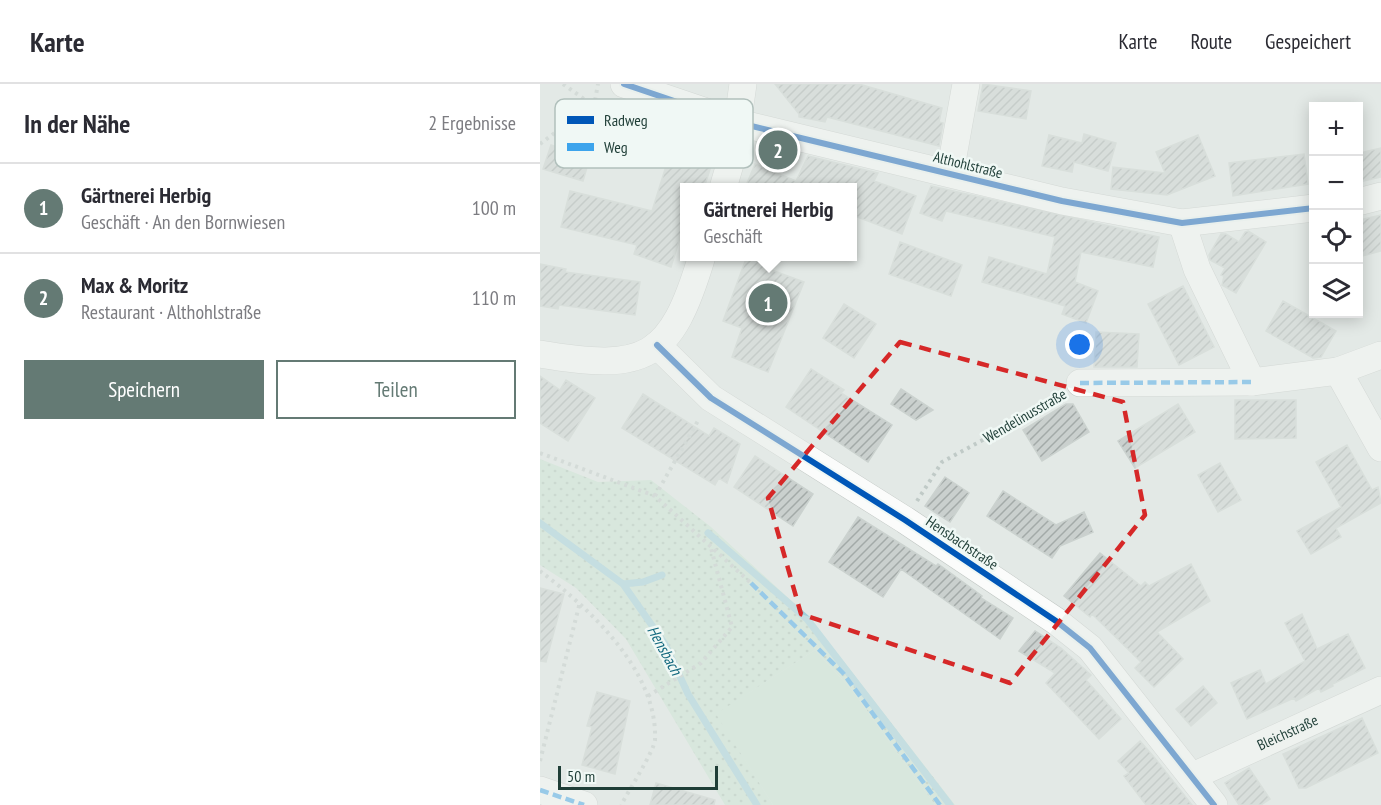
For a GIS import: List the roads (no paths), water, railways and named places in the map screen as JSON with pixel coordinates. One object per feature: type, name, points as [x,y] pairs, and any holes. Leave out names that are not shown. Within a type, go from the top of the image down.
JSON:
[{"type":"street","name":"Althohlstraße","points":[[624,84],[668,99]]},
{"type":"street","points":[[741,99],[743,84]]},
{"type":"street","points":[[950,173],[966,84]]},
{"type":"street","name":"Althohlstraße","points":[[753,126],[1062,201],[1182,223],[1309,209]]},
{"type":"street","points":[[724,183],[729,168]]},
{"type":"street","points":[[1363,201],[1381,196]]},
{"type":"street","points":[[1182,223],[1197,269],[1252,382]]},
{"type":"street","points":[[540,354],[599,362],[622,361],[657,345],[677,324],[689,300],[701,261]]},
{"type":"street","name":"Hensbachstraße","points":[[657,345],[711,398],[905,520],[1056,621],[1090,648],[1214,805]]},
{"type":"street","name":"Wendelinusstraße","points":[[1080,382],[1252,382],[1338,371],[1381,355]]},
{"type":"street","points":[[1338,371],[1381,448]]},
{"type":"street","name":"Bleichstraße","points":[[1193,776],[1381,690]]},
{"type":"street","points":[[540,790],[584,805]]},
{"type":"waterway","name":"Hensbach","points":[[540,523],[623,584],[665,644],[688,694],[757,805]]},
{"type":"waterway","points":[[708,533],[807,619],[950,805]]},
{"type":"waterway","points":[[623,584],[643,582],[662,575]]},
{"type":"place","name":"Max & Moritz","points":[[778,150]]},
{"type":"place","name":"Gärtnerei Herbig","points":[[768,303]]}]
